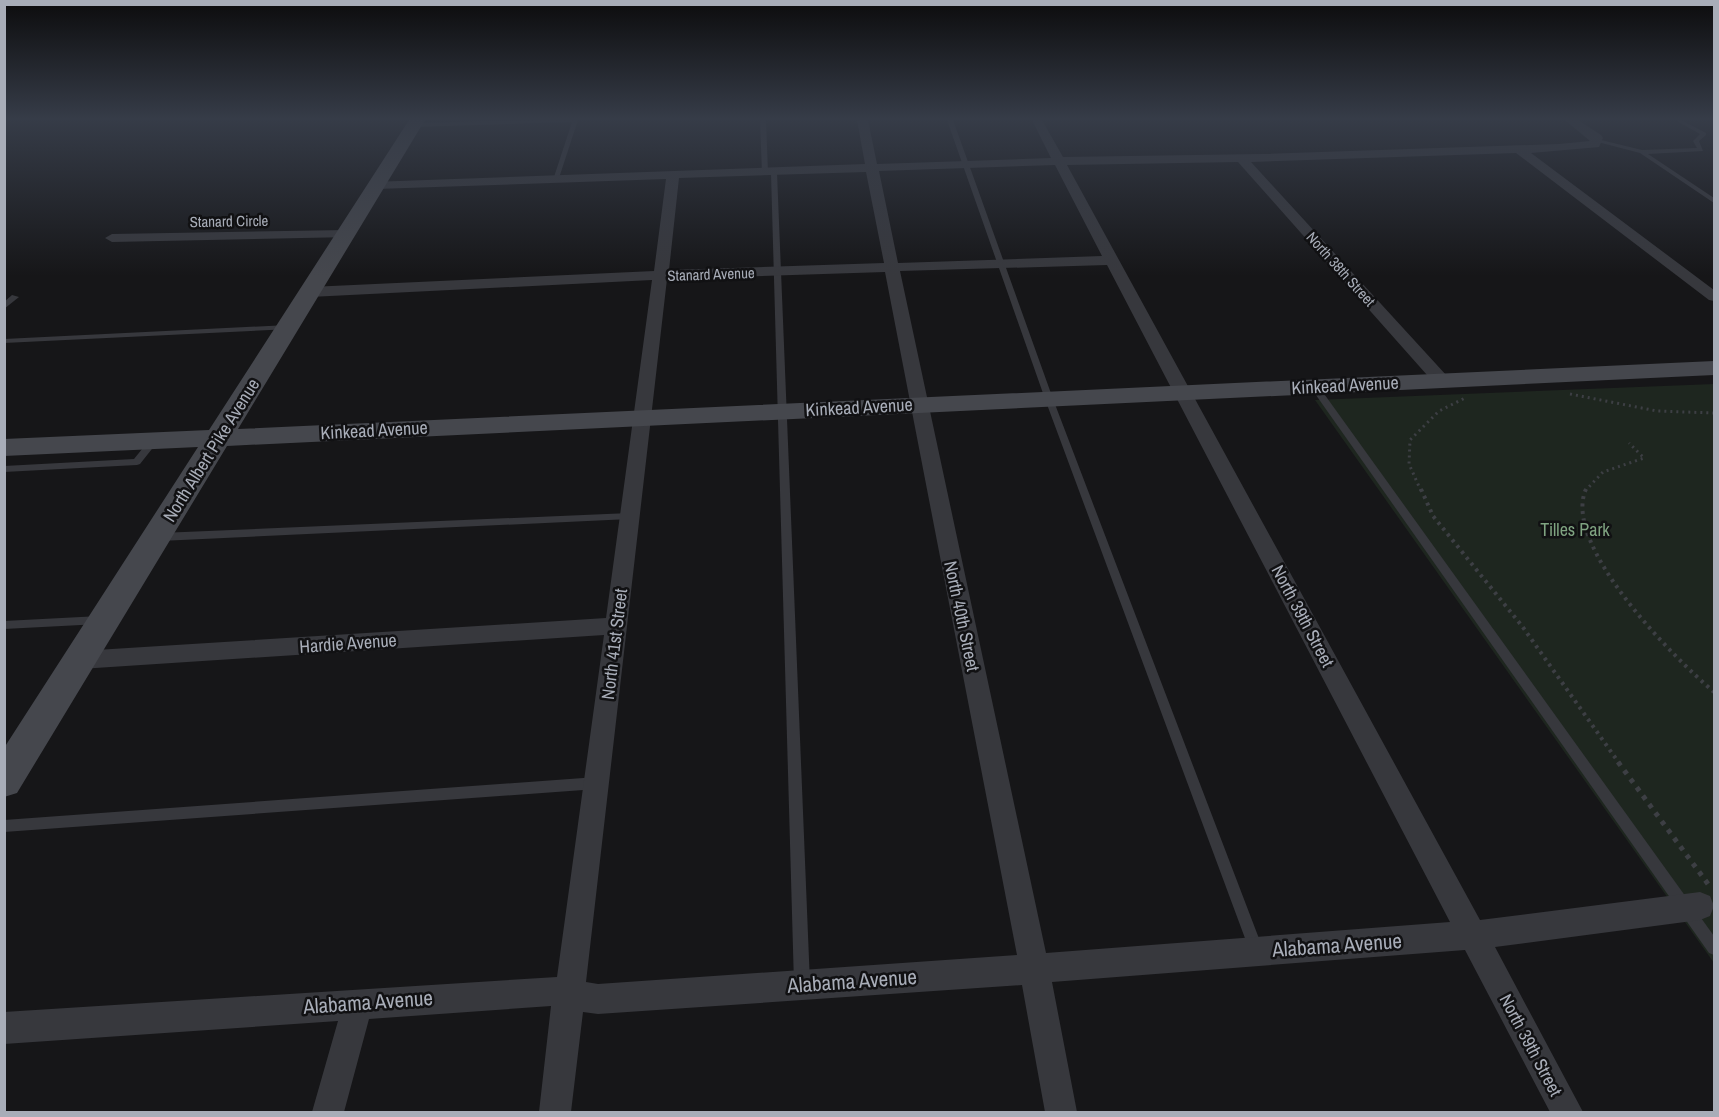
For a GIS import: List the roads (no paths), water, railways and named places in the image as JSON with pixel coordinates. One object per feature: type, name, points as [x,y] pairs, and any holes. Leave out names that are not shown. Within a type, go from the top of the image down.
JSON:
[{"type":"street","name":"North Albert Pike Avenue","points":[[9,768],[80,660],[384,172]]},
{"type":"street","points":[[376,185],[799,172]]},
{"type":"street","name":"North 40th Street","points":[[872,172],[1034,967],[1061,1113]]},
{"type":"street","name":"North 39th Street","points":[[1065,172],[1567,1113]]},
{"type":"street","name":"North 38th Street","points":[[1254,172],[1441,380]]},
{"type":"street","points":[[1549,172],[1714,297]]},
{"type":"street","name":"North 41st Street","points":[[555,1113],[673,176]]},
{"type":"street","name":"Stanard Circle","points":[[112,238],[346,234]]},
{"type":"street","name":"Stanard Avenue","points":[[310,292],[660,276],[1112,260]]},
{"type":"street","name":"Kinkead Avenue","points":[[4,448],[1714,368]]},
{"type":"street","name":"Hardie Avenue","points":[[80,660],[616,626]]},
{"type":"street","name":"Alabama Avenue","points":[[4,1028],[551,991],[598,999],[1257,951],[1472,934],[1700,902]]},
{"type":"street","points":[[328,1113],[358,1003]]},
{"type":"lane","points":[[556,180],[559,172]]},
{"type":"lane","points":[[968,172],[1003,264],[1049,399],[1257,951]]},
{"type":"lane","points":[[1672,172],[1714,201]]},
{"type":"lane","points":[[769,173],[778,272],[780,411],[802,984]]},
{"type":"lane","points":[[4,307],[15,297]]},
{"type":"lane","points":[[4,341],[288,327]]},
{"type":"lane","points":[[1314,386],[1700,902],[1714,948]]},
{"type":"lane","points":[[4,469],[137,462],[154,440]]},
{"type":"lane","points":[[157,537],[630,516]]},
{"type":"lane","points":[[4,625],[105,620]]},
{"type":"lane","points":[[4,826],[597,783]]},
{"type":"park label","name":"Tilles Park","points":[[1575,529]]}]
